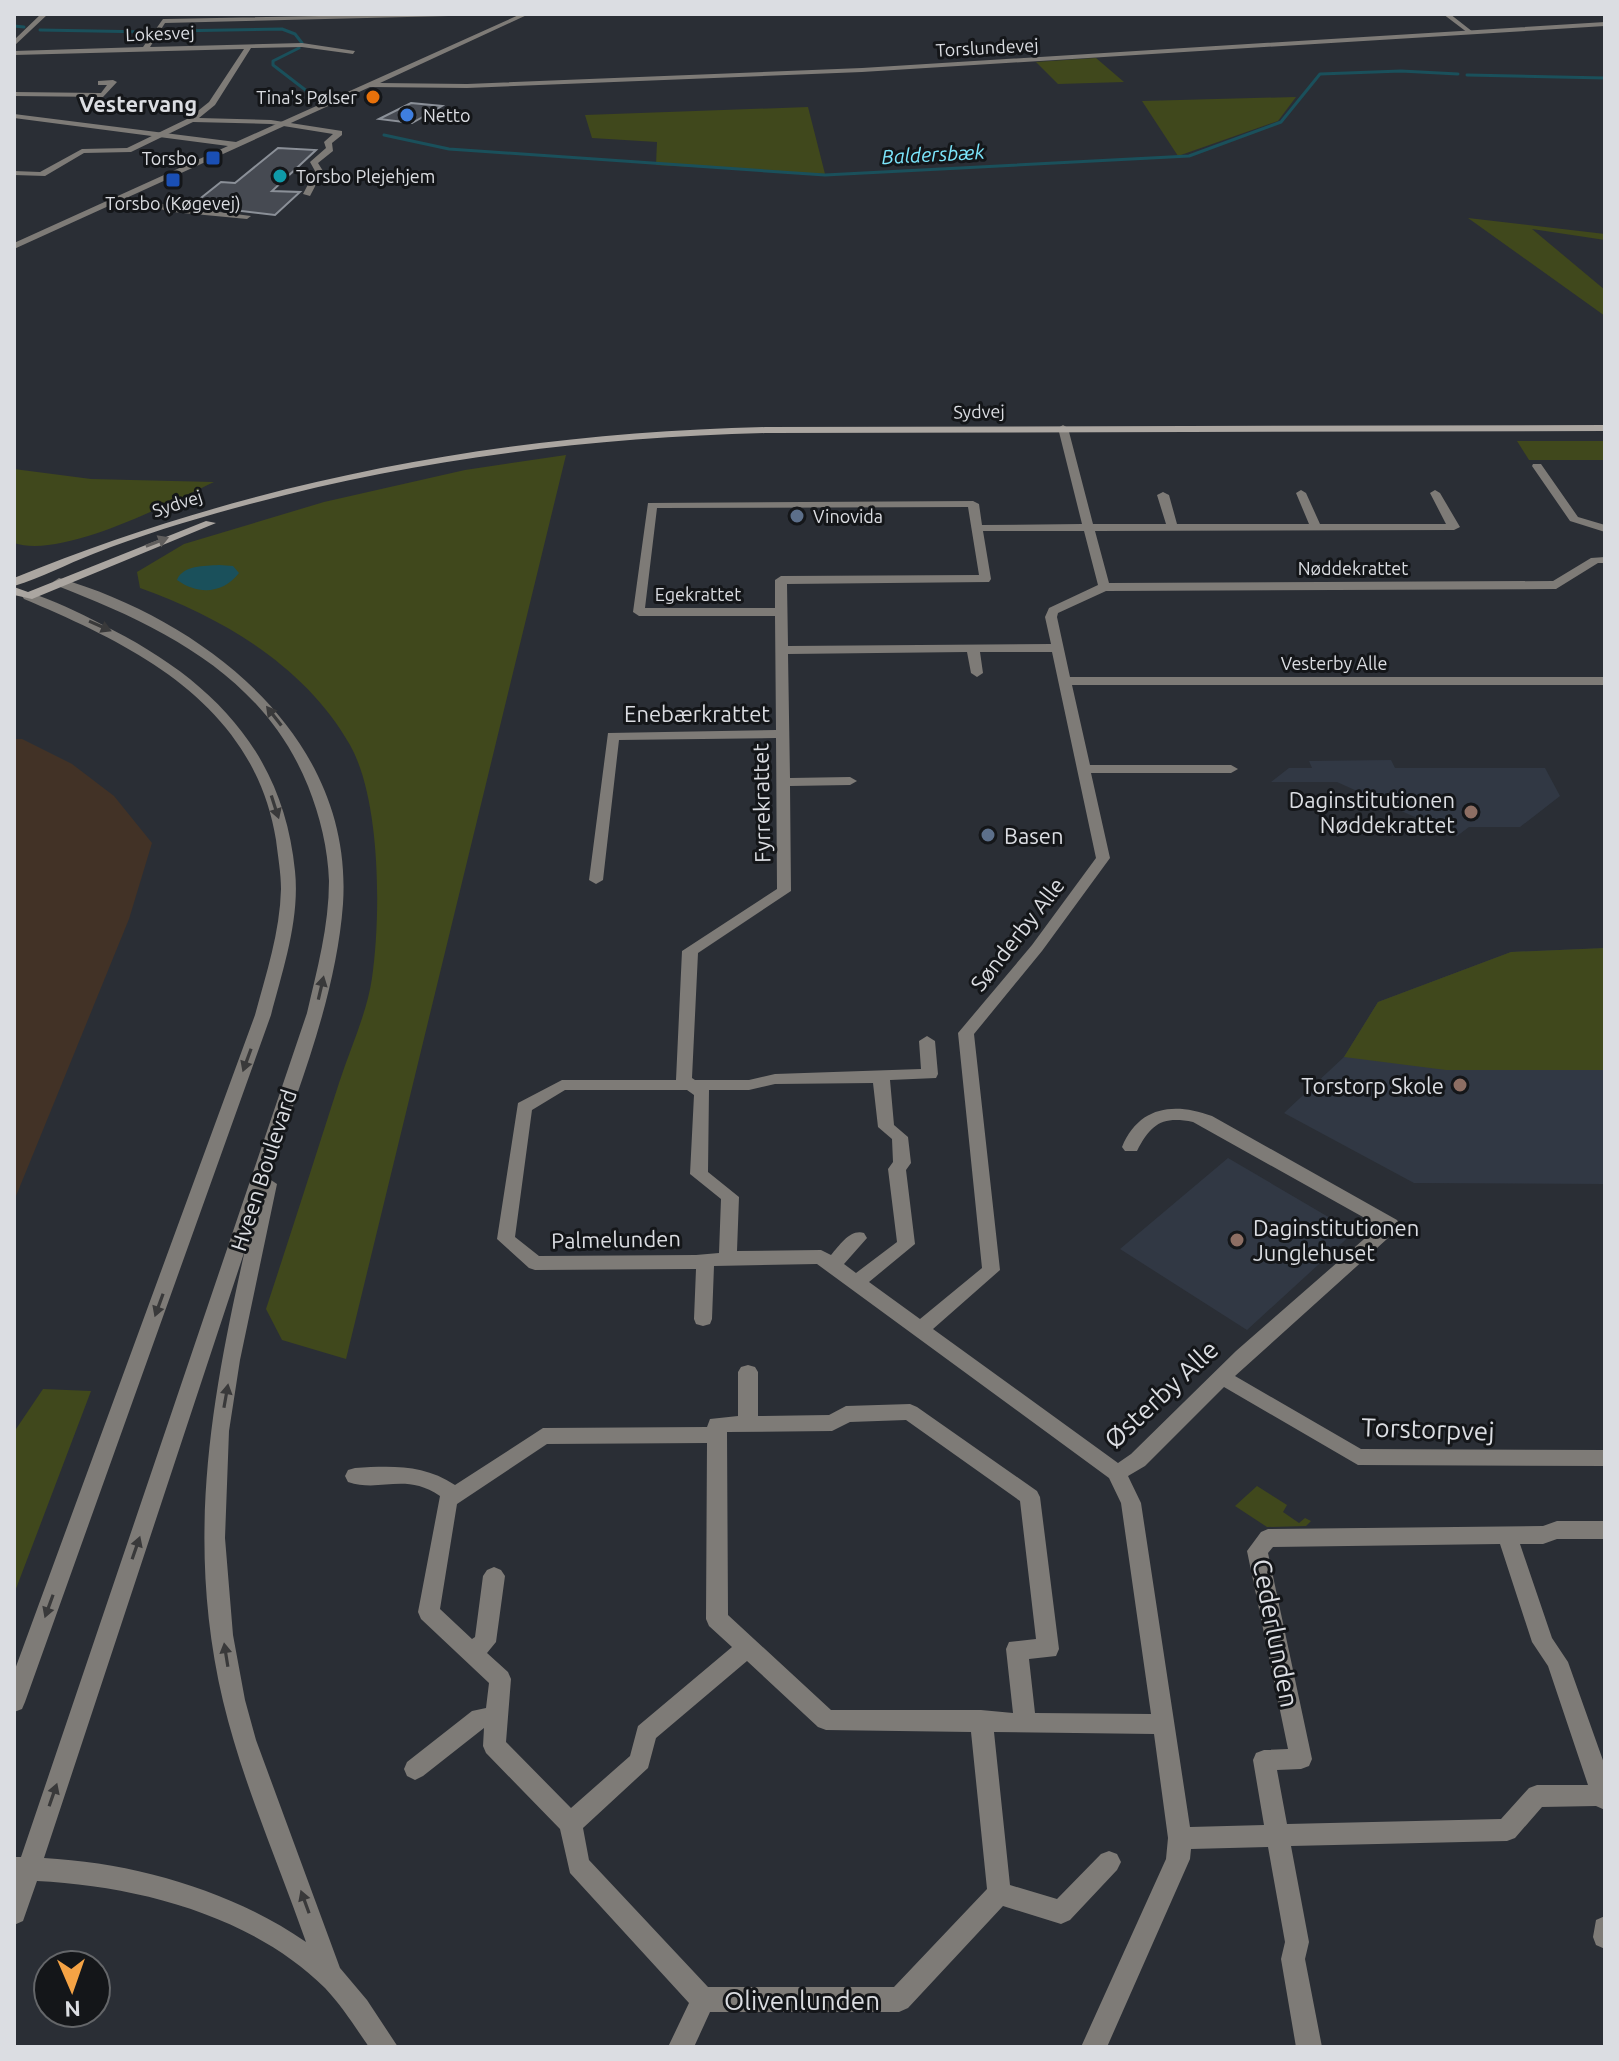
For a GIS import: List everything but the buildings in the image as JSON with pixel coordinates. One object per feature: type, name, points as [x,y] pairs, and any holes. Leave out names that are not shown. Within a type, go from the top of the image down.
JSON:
[{"type":"main road","name":"Sydvej","points":[[14,582],[221,508],[309,485],[489,452],[654,435],[1063,428],[1605,428]]},
{"type":"main road","name":"Sydvej","points":[[21,594],[199,527],[357,477]]},
{"type":"main road","name":"Hveen Boulevard","points":[[14,566],[59,582]]},
{"type":"street","points":[[14,44],[45,14]]},
{"type":"street","points":[[145,49],[163,21],[525,14]]},
{"type":"street","points":[[14,246],[525,14]]},
{"type":"street","points":[[1446,14],[1470,32]]},
{"type":"street","name":"Torslundevej","points":[[370,85],[461,86],[862,70],[1605,24]]},
{"type":"street","name":"Lokesvej","points":[[14,53],[302,45],[353,52]]},
{"type":"street","points":[[14,173],[42,174],[77,152],[123,151],[192,120],[212,103],[249,46]]},
{"type":"street","points":[[14,94],[103,95],[113,82],[101,83]]},
{"type":"street","points":[[14,116],[239,145]]},
{"type":"street","points":[[192,120],[285,124],[339,133],[328,142],[330,149],[314,162],[319,171],[307,194]]},
{"type":"street","points":[[123,198],[173,209],[247,216]]},
{"type":"street","points":[[1063,428],[1104,587]]},
{"type":"street","points":[[1537,466],[1574,519],[1605,529]]},
{"type":"street","points":[[1301,493],[1316,527]]},
{"type":"street","points":[[781,612],[781,580],[985,579],[977,528],[1454,527],[1435,493]]},
{"type":"street","points":[[1163,495],[1173,528]]},
{"type":"street","name":"Egekrattet","points":[[781,612],[639,612],[652,505],[973,504],[977,528]]},
{"type":"street","name":"Nøddekrattet","points":[[1104,587],[1556,585],[1600,560]]},
{"type":"street","name":"Hveen Boulevard","points":[[14,1913],[21,1868],[315,1013],[327,960],[335,901],[335,865],[327,818],[313,777],[285,730],[261,699],[231,671],[181,636],[143,615],[59,582]]},
{"type":"street","name":"Sønderby Alle","points":[[919,1330],[991,1270],[966,1033],[1037,948],[1103,858],[1051,617],[1053,611],[1104,587]]},
{"type":"street","points":[[14,1702],[263,1015],[282,933],[288,872],[281,824],[268,786],[245,742],[223,713],[185,678],[146,650],[109,630],[21,594]]},
{"type":"street","name":"Fyrrekrattet","points":[[691,1085],[684,1080],[690,951],[784,891],[781,612]]},
{"type":"street","points":[[973,648],[977,673]]},
{"type":"street","points":[[781,650],[1056,648]]},
{"type":"street","name":"Vesterby Alle","points":[[1064,681],[1605,681]]},
{"type":"street","name":"Enebærkrattet","points":[[596,880],[613,736],[782,734]]},
{"type":"street","points":[[1083,769],[1231,769]]},
{"type":"street","points":[[1210,769],[1215,785]]},
{"type":"street","points":[[782,782],[850,781]]},
{"type":"street","name":"Palmelunden","points":[[927,1041],[930,1074],[775,1079],[749,1085],[562,1085],[524,1107],[506,1239],[535,1263],[821,1257],[1117,1473]]},
{"type":"street","points":[[856,1282],[906,1244],[897,1169],[902,1163],[900,1137],[886,1127],[881,1077]]},
{"type":"street","points":[[691,1085],[702,1093],[699,1174],[730,1197],[728,1258]]},
{"type":"street","name":"Østerby Alle","points":[[1094,2047],[1178,1859],[1180,1838],[1131,1503],[1117,1473],[1138,1460],[1222,1377],[1391,1225],[1224,1130],[1191,1115],[1172,1113],[1154,1118],[1135,1133],[1131,1147]]},
{"type":"street","points":[[282,1116],[225,1398],[216,1464],[217,1586],[226,1660],[242,1725],[277,1836],[305,1899],[330,1976]]},
{"type":"street","points":[[832,1265],[858,1238]]},
{"type":"street","name":"Palmelunden","points":[[703,1319],[705,1261]]},
{"type":"street","points":[[748,1372],[748,1424]]},
{"type":"street","name":"Torstorpvej","points":[[1222,1377],[1358,1457],[1605,1458]]},
{"type":"street","points":[[1025,1723],[1017,1649],[1048,1649],[1030,1497],[910,1412],[846,1414],[832,1423],[717,1424],[717,1619],[826,1720],[981,1720],[1025,1723],[1165,1724]]},
{"type":"street","points":[[716,1435],[543,1436],[448,1500],[429,1612],[500,1679],[494,1746],[571,1824],[640,1761],[646,1733],[748,1647]]},
{"type":"street","points":[[355,1476],[418,1475],[434,1480],[455,1496]]},
{"type":"street","name":"Cederlunden","points":[[1309,2047],[1293,1959],[1297,1942],[1264,1760],[1301,1759],[1257,1551],[1268,1538],[1543,1535],[1557,1530],[1605,1530]]},
{"type":"street","points":[[1180,1838],[1363,1836],[1392,1831],[1507,1830],[1537,1796],[1605,1796],[1557,1662],[1543,1642],[1507,1535]]},
{"type":"street","points":[[472,1652],[485,1642],[494,1576]]},
{"type":"street","points":[[415,1769],[480,1718],[495,1719]]},
{"type":"street","points":[[981,1720],[999,1893],[1061,1912],[1109,1862]]},
{"type":"street","name":"Olivenlunden","points":[[571,1824],[578,1865],[703,2000],[899,1999],[999,1893]]},
{"type":"street","points":[[21,1868],[140,1882],[219,1907],[261,1927],[330,1976],[385,2047]]},
{"type":"street","points":[[1605,1928],[1605,1937]]},
{"type":"street","name":"Olivenlunden","points":[[681,2047],[703,2000]]},
{"type":"shaded area","points":[[14,739],[22,739],[72,764],[114,796],[152,843],[129,919],[14,1201]]},
{"type":"shaded area","name":"Daginstitutionen Nøddekrattet","points":[[1391,760],[1395,768],[1545,768],[1560,796],[1520,827],[1469,827],[1457,836],[1337,782],[1271,782],[1289,768],[1312,768],[1309,761]]},
{"type":"shaded area","name":"Torstorp Skole","points":[[1605,948],[1605,1184],[1414,1183],[1284,1113],[1344,1057],[1378,1002],[1511,952]]},
{"type":"shaded area","name":"Daginstitutionen Junglehuset","points":[[1228,1158],[1354,1232],[1247,1330],[1120,1249]]},
{"type":"green space","points":[[1096,58],[1124,82],[1058,84],[1036,62]]},
{"type":"green space","points":[[1296,97],[1278,121],[1178,156],[1142,101]]},
{"type":"green space","points":[[808,107],[825,174],[656,165],[657,142],[592,138],[585,115]]},
{"type":"green space","points":[[1468,218],[1605,234],[1605,240],[1532,229],[1605,290],[1605,316]]},
{"type":"green space","points":[[1517,441],[1605,441],[1605,460],[1529,460]]},
{"type":"green space","points":[[566,455],[346,1359],[282,1340],[266,1309],[370,991],[377,892],[368,796],[350,745],[332,717],[310,692],[286,669],[231,630],[140,588],[137,572],[184,544],[324,502],[465,470]]},
{"type":"green space","points":[[14,469],[91,479],[214,482],[115,527],[86,537],[35,546],[14,543]]},
{"type":"green space","points":[[1605,948],[1605,1070],[1446,1070],[1344,1057],[1378,1002],[1511,952]]},
{"type":"green space","points":[[43,1389],[91,1391],[14,1594],[14,1432]]},
{"type":"green space","points":[[1257,1486],[1287,1505],[1283,1512],[1299,1523],[1305,1518],[1311,1521],[1306,1526],[1267,1527],[1235,1506]]},
{"type":"water","points":[[233,566],[239,573],[226,585],[210,590],[193,588],[177,580],[189,569]]},
{"type":"waterway","name":"Baldersbæk","points":[[14,26],[24,27]]},
{"type":"waterway","name":"Baldersbæk","points":[[170,31],[282,29],[295,34],[302,43]]},
{"type":"waterway","name":"Baldersbæk","points":[[40,30],[150,32]]},
{"type":"waterway","name":"Baldersbæk","points":[[299,48],[273,61],[273,65],[308,92],[312,100]]},
{"type":"waterway","name":"Baldersbæk","points":[[384,135],[449,149],[825,175],[1189,156],[1281,122],[1320,74],[1401,71],[1458,74]]},
{"type":"waterway","name":"Baldersbæk","points":[[1467,75],[1605,78]]},
{"type":"place","name":"Tina's Pølser","points":[[373,97]]},
{"type":"place","name":"Netto","points":[[407,115]]},
{"type":"place","name":"Torsbo","points":[[213,158]]},
{"type":"place","name":"Torsbo Plejehjem","points":[[280,176]]},
{"type":"place","name":"Torsbo (Køgevej)","points":[[173,180]]},
{"type":"place","name":"Vinovida","points":[[797,516]]},
{"type":"place","name":"Daginstitutionen Nøddekrattet","points":[[1471,812]]},
{"type":"place","name":"Basen","points":[[988,835]]},
{"type":"place","name":"Torstorp Skole","points":[[1460,1085]]},
{"type":"place","name":"Daginstitutionen Junglehuset","points":[[1237,1240]]},
{"type":"district","name":"Vestervang","points":[[138,103]]}]
